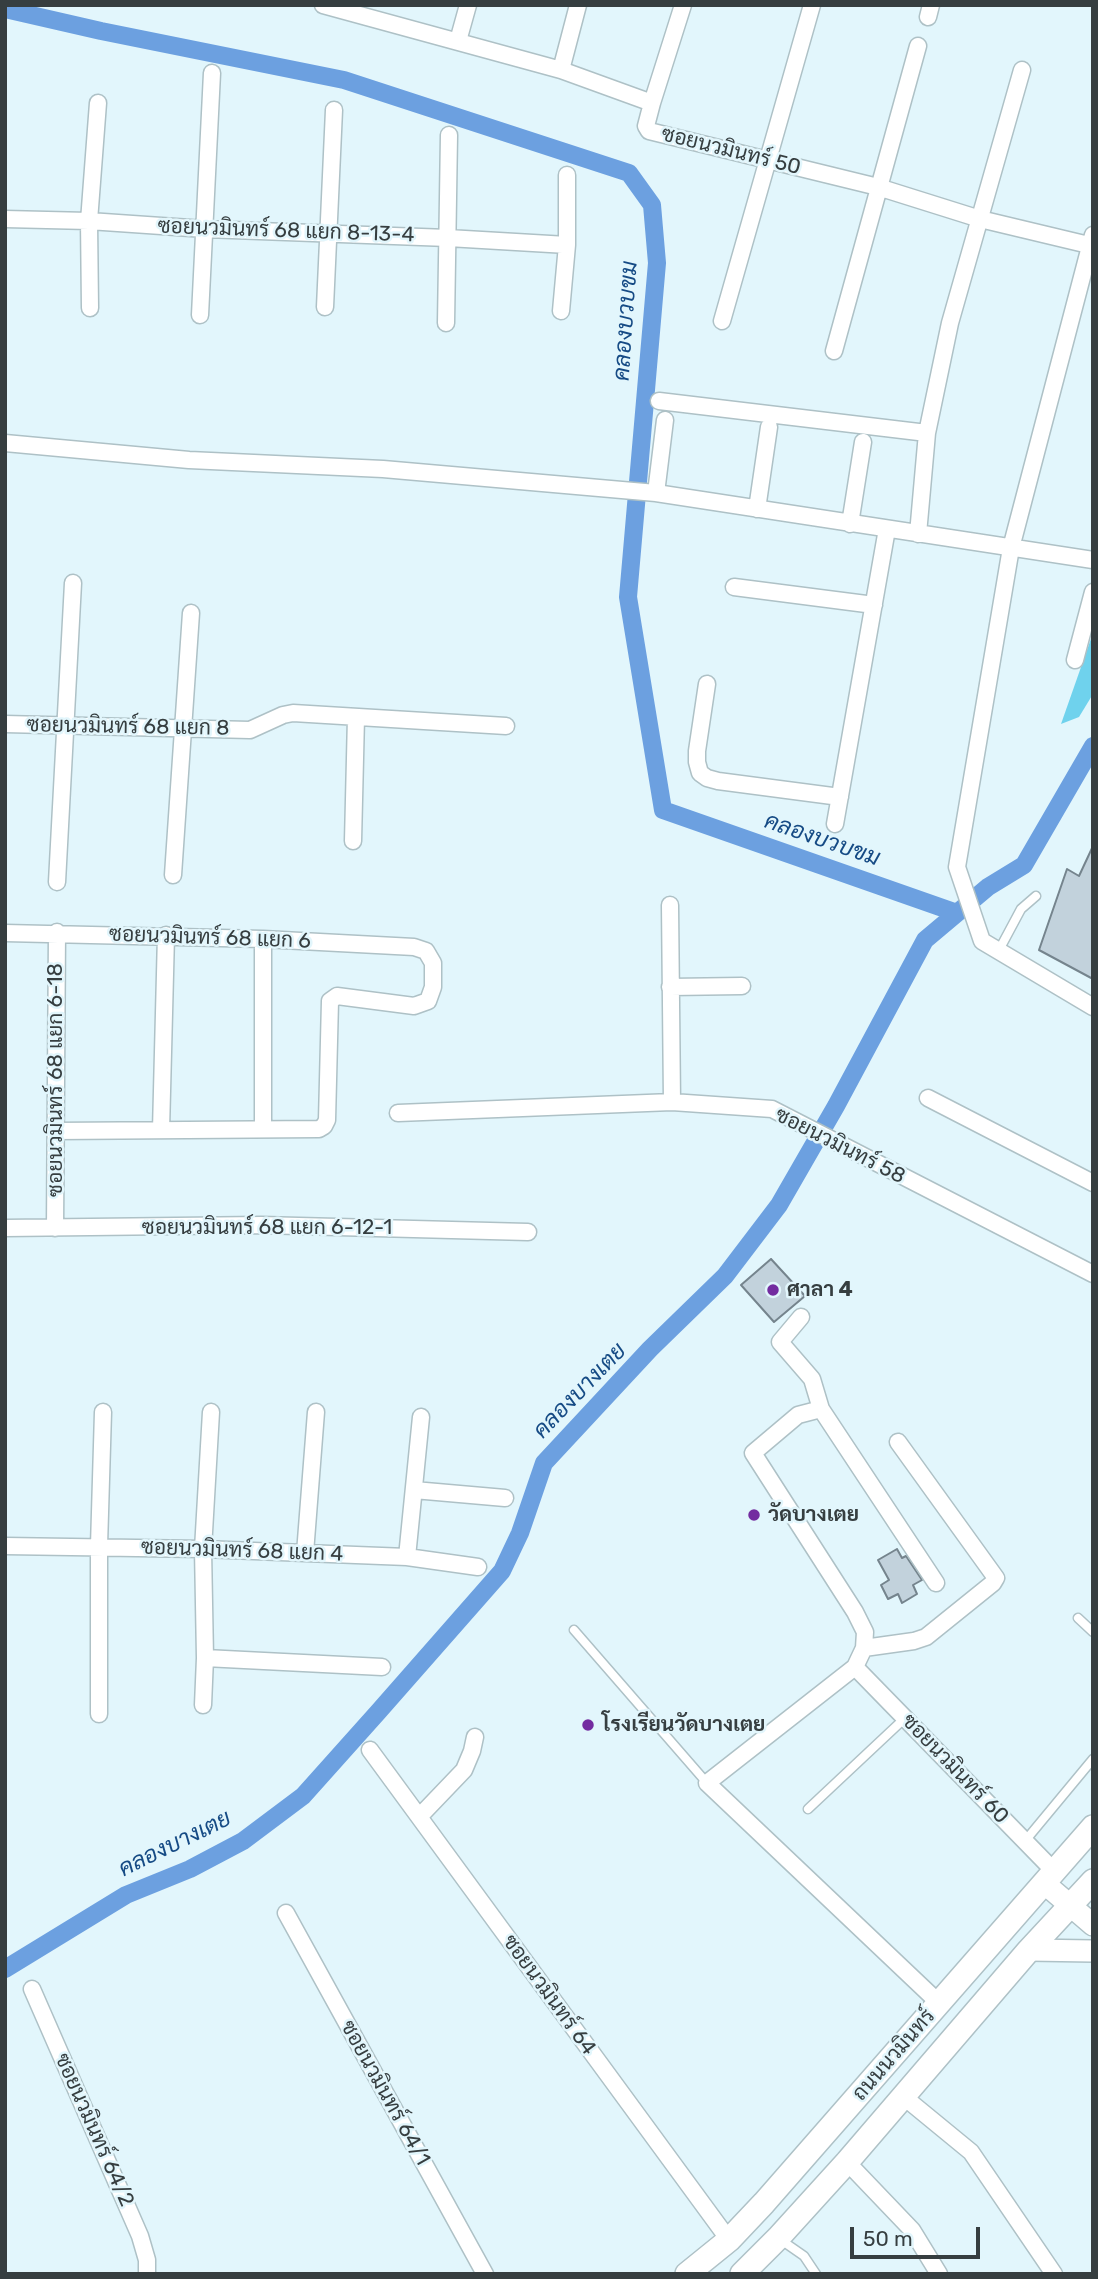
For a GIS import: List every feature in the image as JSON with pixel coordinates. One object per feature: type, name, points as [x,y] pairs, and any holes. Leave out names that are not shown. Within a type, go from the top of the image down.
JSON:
[{"type":"main road","name":"ถนนนวมินทร์","points":[[687,2274],[729,2240],[764,2203],[1093,1828]]},
{"type":"main road","name":"ถนนนวมินทร์","points":[[742,2274],[846,2162],[1093,1881]]},
{"type":"street","name":"ซอยนวมินทร์ 50","points":[[323,5],[356,10],[561,70],[652,103],[646,126],[649,131],[878,187],[980,219],[1092,242]]},
{"type":"street","points":[[458,41],[468,5]]},
{"type":"street","points":[[561,70],[578,5]]},
{"type":"street","points":[[652,103],[683,5]]},
{"type":"street","points":[[722,321],[812,5]]},
{"type":"street","points":[[834,351],[918,46]]},
{"type":"street","points":[[918,534],[927,433],[950,323],[1022,69]]},
{"type":"street","points":[[200,315],[212,73]]},
{"type":"street","points":[[90,308],[89,221],[98,103]]},
{"type":"street","points":[[325,307],[334,110]]},
{"type":"street","points":[[446,323],[449,135]]},
{"type":"street","points":[[561,311],[567,245],[567,175]]},
{"type":"street","name":"ซอยนวมินทร์ 68 แยก 8-13-4","points":[[5,219],[567,245]]},
{"type":"street","points":[[1092,242],[1011,548],[957,867],[982,941],[1093,1007]]},
{"type":"street","points":[[659,401],[927,433]]},
{"type":"street","points":[[650,493],[665,420]]},
{"type":"street","points":[[757,509],[769,427]]},
{"type":"street","points":[[849,524],[863,442]]},
{"type":"street","points":[[5,443],[190,460],[383,469],[596,487],[1093,560]]},
{"type":"street","points":[[835,824],[887,530]]},
{"type":"street","points":[[57,881],[73,583]]},
{"type":"street","points":[[734,587],[874,605]]},
{"type":"street","points":[[1076,660],[1093,592]]},
{"type":"street","points":[[173,876],[191,613]]},
{"type":"street","points":[[707,684],[697,751],[700,773],[718,781],[840,797]]},
{"type":"street","name":"ซอยนวมินทร์ 68 แยก 8","points":[[5,724],[250,730],[293,713],[356,717]]},
{"type":"street","points":[[353,841],[356,717],[506,726]]},
{"type":"street","points":[[670,905],[672,1102]]},
{"type":"street","name":"ซอยนวมินทร์ 68 แยก 6","points":[[5,933],[57,932],[263,939],[414,947],[426,951],[433,963],[433,987],[428,1001],[414,1006],[337,996],[330,1001],[327,1120],[324,1126],[319,1129],[263,1129]]},
{"type":"street","name":"ซอยนวมินทร์ 68 แยก 6-18","points":[[55,1228],[57,932]]},
{"type":"street","points":[[161,1130],[166,935]]},
{"type":"street","points":[[55,1131],[263,1129],[263,939]]},
{"type":"street","points":[[670,987],[742,986]]},
{"type":"street","points":[[928,1098],[1093,1183]]},
{"type":"street","name":"ซอยนวมินทร์ 58","points":[[398,1112],[672,1102],[772,1109],[1093,1274]]},
{"type":"street","name":"ซอยนวมินทร์ 68 แยก 6-12-1","points":[[5,1228],[261,1225],[528,1232]]},
{"type":"street","points":[[801,1317],[780,1342],[812,1379],[821,1409],[936,1583]]},
{"type":"street","points":[[821,1409],[798,1415],[753,1453],[855,1612],[865,1632],[864,1648],[855,1667],[707,1783],[939,2003]]},
{"type":"street","points":[[99,1714],[99,1546],[103,1412]]},
{"type":"street","points":[[203,1705],[203,1549],[211,1412]]},
{"type":"street","points":[[305,1553],[316,1412]]},
{"type":"street","points":[[407,1557],[421,1417]]},
{"type":"street","points":[[864,1648],[926,1637],[996,1578],[898,1441]]},
{"type":"street","points":[[414,1490],[505,1498]]},
{"type":"street","name":"ซอยนวมินทร์ 68 แยก 4","points":[[5,1546],[99,1546],[407,1557],[478,1567]]},
{"type":"street","points":[[205,1658],[382,1667]]},
{"type":"street","name":"ซอยนวมินทร์ 60","points":[[855,1667],[1025,1841],[1049,1877]]},
{"type":"street","points":[[419,1817],[464,1770],[475,1737]]},
{"type":"street","name":"ซอยนวมินทร์ 64","points":[[370,1750],[729,2240]]},
{"type":"street","points":[[1049,1877],[1071,1906],[1093,1925]]},
{"type":"street","name":"ซอยนวมินทร์ 64/1","points":[[286,1913],[485,2274]]},
{"type":"street","points":[[1029,1951],[1093,1951]]},
{"type":"street","name":"ซอยนวมินทร์ 64/2","points":[[32,1989],[141,2236],[147,2260],[147,2274]]},
{"type":"street","points":[[904,2097],[971,2152],[1054,2274]]},
{"type":"street","points":[[846,2162],[912,2230],[939,2274]]},
{"type":"lane","points":[[998,952],[1021,909],[1036,897]]},
{"type":"lane","points":[[1077,1618],[1093,1632]]},
{"type":"lane","points":[[574,1630],[707,1783]]},
{"type":"lane","points":[[808,1809],[905,1718]]},
{"type":"lane","points":[[1025,1841],[1093,1759]]},
{"type":"lane","points":[[778,2238],[804,2256],[816,2274]]},
{"type":"shaded area","points":[[1093,633],[1093,694],[1079,717],[1061,724]]},
{"type":"building","points":[[1093,846],[1093,979],[1039,950],[1067,869],[1079,876]]},
{"type":"building","name":"ศาลา 4","points":[[771,1259],[805,1296],[774,1322],[741,1285]]},
{"type":"building","points":[[897,1549],[902,1558],[906,1556],[922,1580],[913,1585],[917,1594],[902,1603],[898,1594],[888,1599],[881,1585],[889,1580],[878,1560]]},
{"type":"waterway","name":"คลองบวบขม","points":[[5,9],[344,80],[629,173],[652,205],[657,263],[628,597],[663,810],[957,913]]},
{"type":"waterway","name":"คลองบางเตย","points":[[5,1969],[126,1895],[190,1869],[243,1841],[303,1796],[379,1711],[502,1571],[520,1533],[544,1463],[650,1349],[725,1276],[779,1205],[836,1106],[925,940],[988,887],[1024,865],[1093,746]]},
{"type":"place","name":"ศาลา 4","points":[[773,1290]]},
{"type":"place","name":"วัดบางเตย","points":[[754,1515]]},
{"type":"place","name":"โรงเรียนวัดบางเตย","points":[[588,1725]]}]
